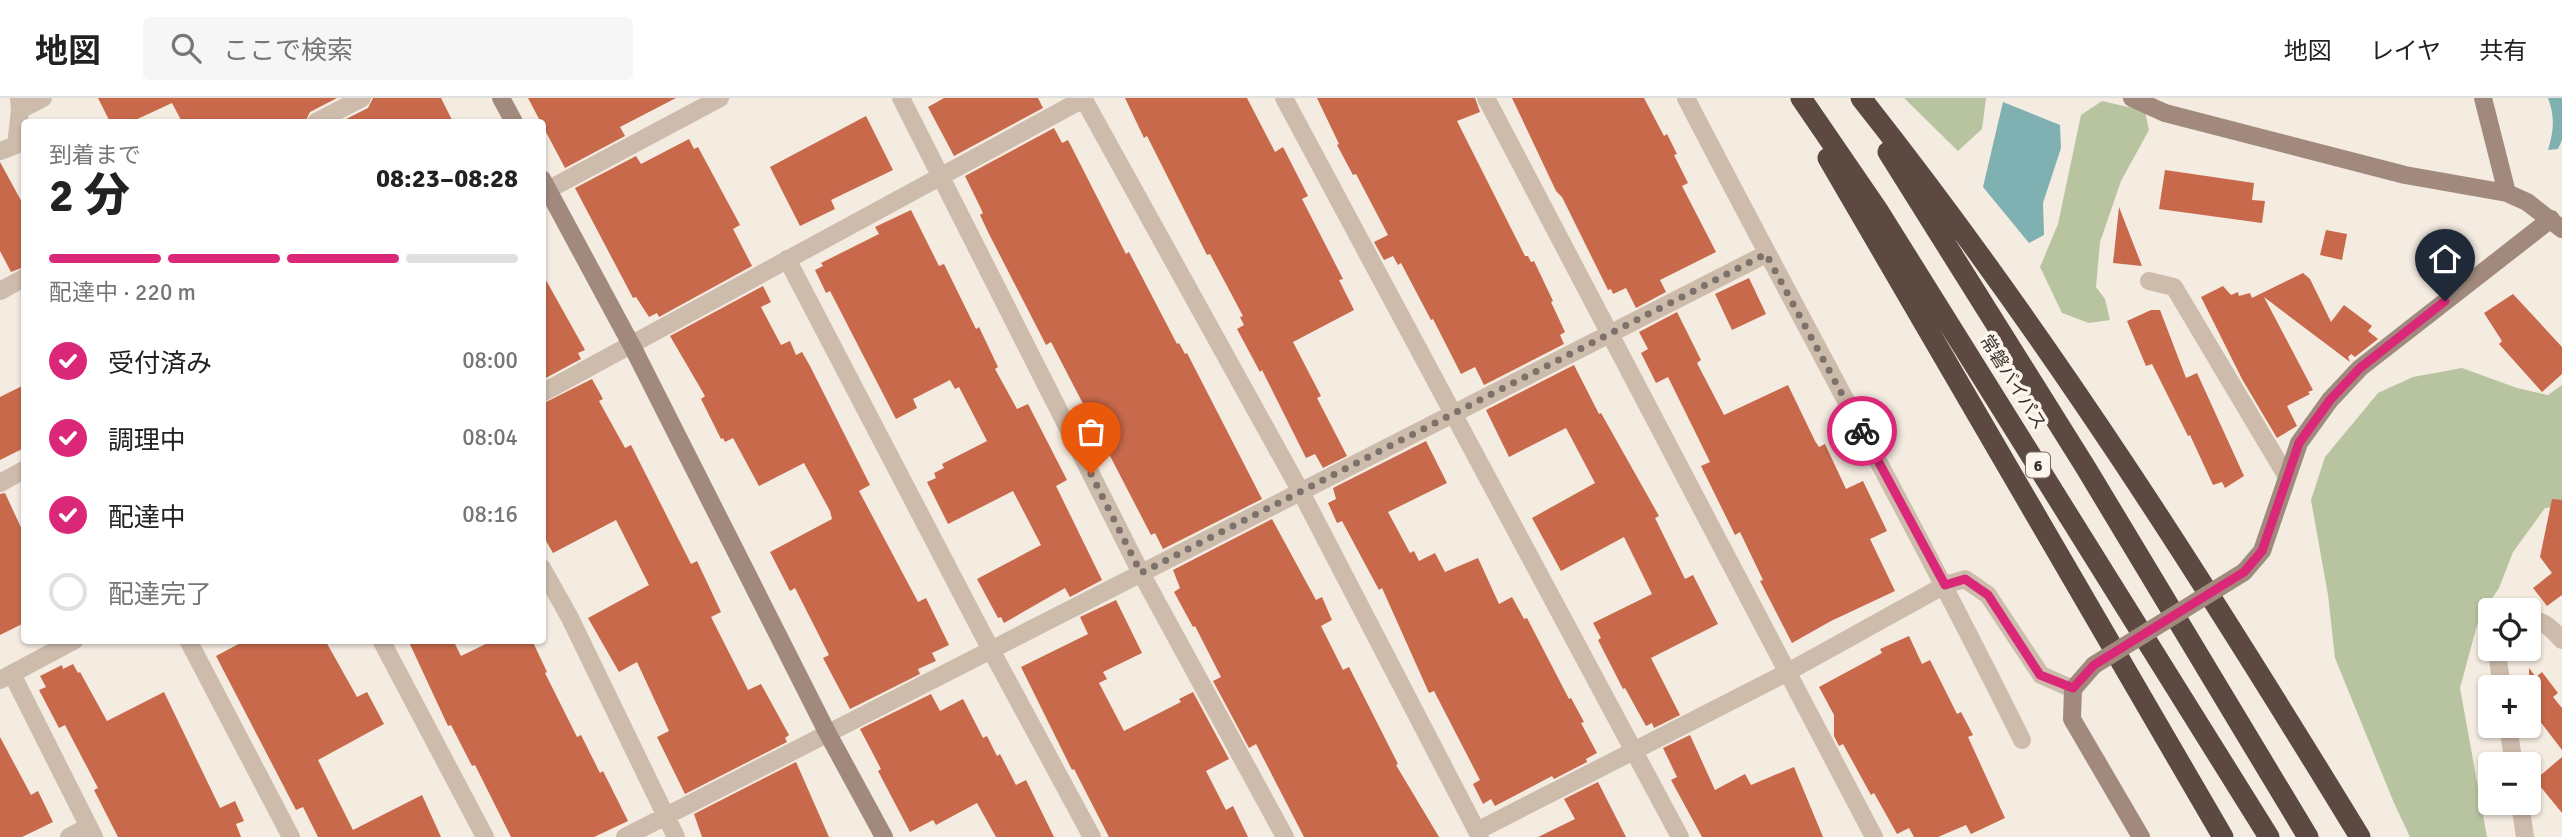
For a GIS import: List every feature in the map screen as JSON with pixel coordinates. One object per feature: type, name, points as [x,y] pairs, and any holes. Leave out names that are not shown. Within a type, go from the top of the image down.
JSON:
[{"type":"highway","points":[[1794,98],[1859,215],[2093,611],[2222,837]]},
{"type":"highway","name":"常磐バイパス","points":[[1801,98],[1879,212],[2269,837]]},
{"type":"highway","name":"常磐バイパス","points":[[1852,98],[1921,202],[2087,468],[2308,837]]},
{"type":"highway","points":[[1861,98],[1944,204],[2077,391],[2360,837]]},
{"type":"street","points":[[0,151],[16,145],[14,117],[43,98]]},
{"type":"street","points":[[322,119],[362,98]]},
{"type":"street","points":[[501,98],[512,119]]},
{"type":"street","points":[[546,186],[720,98]]},
{"type":"street","points":[[901,98],[1141,573],[1285,837]]},
{"type":"street","points":[[546,391],[1084,98],[1301,492],[1479,834],[1786,673],[1945,585],[1965,579],[1988,595],[2040,675],[2073,688]]},
{"type":"street","points":[[1284,98],[1681,837]]},
{"type":"street","points":[[1486,98],[1874,837]]},
{"type":"street","points":[[1686,98],[1766,254],[1945,585],[2022,740]]},
{"type":"street","points":[[2132,98],[2165,113],[2392,172],[2507,193],[2527,202],[2557,224],[2360,368],[2330,400],[2299,443],[2262,551],[2244,572],[2094,665],[2073,688],[2071,719],[2141,837]]},
{"type":"street","points":[[2483,98],[2507,193]]},
{"type":"street","points":[[546,191],[632,346],[828,734],[884,837]]},
{"type":"street","points":[[625,837],[1766,254]]},
{"type":"street","points":[[787,259],[1092,837]]},
{"type":"street","points":[[0,291],[21,280]]},
{"type":"street","points":[[2149,281],[2174,287],[2287,477]]},
{"type":"street","points":[[0,483],[21,472]]},
{"type":"street","points":[[546,575],[570,618],[676,837]]},
{"type":"street","points":[[2541,623],[2552,629],[2562,640]]},
{"type":"street","points":[[68,644],[6,677],[91,832],[69,837]]},
{"type":"street","points":[[190,644],[291,837]]},
{"type":"street","points":[[383,644],[485,837]]},
{"type":"street","points":[[2522,815],[2525,837]]},
{"type":"green space","points":[[1904,98],[1986,98],[1982,129],[1958,151]]},
{"type":"green space","points":[[2102,101],[2145,111],[2149,130],[2121,181],[2100,242],[2096,287],[2105,299],[2110,320],[2089,323],[2062,313],[2040,267],[2058,224],[2081,115]]},
{"type":"green space","points":[[2462,368],[2517,388],[2548,395],[2562,385],[2562,506],[2545,508],[2513,552],[2492,598],[2478,598],[2478,622],[2460,688],[2478,787],[2478,815],[2483,815],[2487,837],[2410,837],[2335,658],[2328,595],[2311,500],[2325,457],[2378,393],[2413,377]]},
{"type":"water","points":[[2548,98],[2562,98],[2562,140],[2558,149],[2548,150],[2553,124]]},
{"type":"water","points":[[2003,102],[2060,125],[2061,148],[2043,203],[2044,235],[2029,243],[1983,187]]},
{"type":"building","points":[[98,98],[337,98],[310,112],[306,119],[180,119],[172,103],[137,119],[108,119]]},
{"type":"building","points":[[373,98],[441,98],[452,119],[346,119],[368,108]]},
{"type":"building","points":[[528,98],[676,98],[620,127],[625,136],[565,168],[546,132],[546,119],[539,119]]},
{"type":"building","points":[[944,98],[1038,98],[1043,108],[954,156],[928,107]]},
{"type":"building","points":[[1125,98],[1247,98],[1275,152],[1283,147],[1308,196],[1302,199],[1343,279],[1339,280],[1354,310],[1293,342],[1321,396],[1317,398],[1347,456],[1323,468],[1315,454],[1306,458],[1262,370],[1260,372],[1237,329],[1244,325],[1240,317],[1243,316],[1210,254],[1207,255]]},
{"type":"building","points":[[1317,98],[1475,98],[1480,112],[1457,121],[1525,256],[1528,256],[1531,262],[1534,261],[1565,332],[1560,335],[1564,344],[1484,385],[1475,367],[1461,374],[1401,263],[1398,265],[1393,256],[1384,260],[1374,242],[1388,235],[1356,174],[1353,175],[1337,145],[1339,144]]},
{"type":"building","points":[[1512,98],[1644,98],[1677,154],[1674,155],[1688,183],[1682,186],[1716,252],[1660,280],[1666,292],[1636,308],[1626,288],[1613,294],[1611,289],[1608,290],[1562,197],[1556,191]]},
{"type":"building","points":[[866,116],[893,170],[831,200],[835,209],[800,226],[770,167]]},
{"type":"building","points":[[1054,128],[1062,143],[1068,140],[1126,254],[1129,252],[1177,344],[1187,353],[1262,499],[1163,549],[1155,533],[1151,535],[1051,342],[1046,345],[989,234],[980,215],[983,213],[965,176]]},
{"type":"building","points":[[689,139],[694,149],[698,147],[740,225],[733,229],[752,266],[659,317],[657,313],[649,317],[636,297],[633,298],[575,188],[636,156],[641,164]]},
{"type":"building","points":[[0,162],[21,200],[21,268],[11,272],[0,251]]},
{"type":"building","points":[[2165,170],[2254,183],[2252,200],[2265,201],[2262,223],[2159,209]]},
{"type":"building","points":[[2119,207],[2142,266],[2113,263]]},
{"type":"building","points":[[911,210],[939,266],[944,264],[976,329],[979,327],[998,367],[995,369],[1017,409],[1028,404],[1067,480],[1056,486],[1102,580],[1070,597],[1065,588],[1004,623],[1001,617],[998,618],[977,579],[1041,545],[1013,491],[948,524],[927,482],[936,478],[934,473],[944,468],[942,464],[987,441],[959,387],[955,389],[950,380],[913,399],[917,408],[896,419],[830,291],[826,293],[815,270],[823,266],[821,263],[879,234],[875,227]]},
{"type":"building","points":[[2326,230],[2347,234],[2342,260],[2320,255]]},
{"type":"building","points":[[2303,273],[2310,279],[2331,322],[2344,305],[2372,326],[2368,331],[2378,339],[2355,357],[2351,354],[2348,357],[2350,362],[2264,297],[2313,390],[2287,406],[2297,426],[2277,438],[2242,379],[2201,297],[2223,286],[2231,295],[2238,292],[2239,296],[2250,293],[2252,298]]},
{"type":"building","points":[[1749,278],[1766,314],[1732,330],[1715,294]]},
{"type":"building","points":[[546,280],[585,350],[578,353],[581,359],[546,378]]},
{"type":"building","points":[[763,286],[771,302],[761,307],[781,345],[790,341],[796,355],[802,352],[810,366],[870,485],[859,491],[918,602],[926,598],[949,645],[932,653],[936,661],[918,669],[920,674],[850,709],[823,658],[829,655],[795,588],[790,591],[770,552],[832,519],[830,511],[804,463],[759,486],[733,438],[725,442],[721,439],[701,399],[705,396],[670,336]]},
{"type":"building","points":[[2513,294],[2562,347],[2562,374],[2542,392],[2499,344],[2502,341],[2484,313]]},
{"type":"building","points":[[2151,310],[2160,310],[2186,378],[2197,373],[2244,476],[2225,488],[2222,482],[2213,485],[2152,364],[2146,366],[2127,321]]},
{"type":"building","points":[[1677,312],[1701,360],[1697,363],[1724,415],[1788,385],[1815,441],[1819,447],[1825,444],[1846,489],[1863,481],[1887,531],[1870,539],[1895,591],[1792,643],[1760,581],[1763,580],[1740,532],[1735,535],[1701,466],[1710,462],[1668,377],[1656,383],[1641,353],[1648,349],[1639,332]]},
{"type":"building","points":[[1574,365],[1599,414],[1601,413],[1659,516],[1655,518],[1685,579],[1693,575],[1718,624],[1651,658],[1680,715],[1654,728],[1652,723],[1646,726],[1625,688],[1623,689],[1598,640],[1601,638],[1593,623],[1652,594],[1624,537],[1561,571],[1532,518],[1595,483],[1566,428],[1509,457],[1486,410]]},
{"type":"building","points":[[592,379],[603,399],[599,401],[625,448],[631,445],[691,564],[697,561],[721,612],[711,617],[748,690],[761,684],[789,735],[785,738],[787,742],[685,794],[657,737],[669,731],[637,662],[619,672],[588,618],[649,585],[616,520],[553,553],[546,541],[546,402]]},
{"type":"building","points":[[21,386],[21,450],[0,460],[0,397]]},
{"type":"building","points":[[1426,441],[1447,483],[1388,512],[1410,553],[1414,551],[1419,561],[1435,553],[1445,572],[1478,558],[1499,604],[1512,597],[1524,619],[1527,618],[1584,722],[1581,723],[1597,753],[1586,759],[1587,762],[1554,779],[1552,776],[1495,806],[1491,799],[1483,804],[1473,784],[1480,780],[1434,691],[1429,693],[1382,588],[1379,590],[1342,521],[1337,523],[1328,503],[1336,499],[1333,488]]},
{"type":"building","points":[[5,493],[21,528],[21,624],[0,635],[0,494]]},
{"type":"building","points":[[2552,499],[2562,500],[2562,595],[2547,606],[2533,588],[2552,573],[2540,557]]},
{"type":"building","points":[[1272,519],[1316,600],[1322,597],[1332,620],[1321,626],[1343,670],[1349,667],[1398,764],[1396,765],[1439,837],[1304,837],[1256,744],[1249,748],[1213,681],[1221,677],[1174,592],[1180,588],[1173,570]]},
{"type":"building","points":[[1116,600],[1142,653],[1103,672],[1107,679],[1099,683],[1124,731],[1181,702],[1179,699],[1193,692],[1229,759],[1206,771],[1226,810],[1233,806],[1248,837],[1109,837],[1021,667],[1088,634],[1080,617]]},
{"type":"building","points":[[1909,636],[1922,664],[1930,660],[1957,714],[1961,712],[1973,735],[1968,737],[2005,818],[1971,834],[1966,825],[1938,837],[1914,837],[1909,828],[1897,834],[1874,793],[1871,795],[1843,744],[1839,746],[1834,736],[1834,715],[1819,687],[1882,653],[1880,649]]},
{"type":"building","points":[[238,644],[327,644],[357,697],[367,692],[384,724],[318,760],[353,830],[422,795],[441,837],[318,837],[303,807],[296,810],[216,656]]},
{"type":"building","points":[[410,644],[455,644],[461,656],[486,644],[534,644],[547,672],[545,673],[577,737],[581,735],[600,773],[603,771],[628,821],[594,837],[511,837],[475,765],[472,766],[451,725],[448,726]]},
{"type":"building","points":[[73,664],[107,721],[164,692],[220,808],[235,801],[244,821],[236,824],[241,837],[118,837],[94,790],[98,788],[65,725],[59,728],[39,690],[46,687],[40,676],[62,665],[63,669]]},
{"type":"building","points":[[2542,672],[2558,693],[2553,697],[2562,708],[2562,750],[2541,722],[2541,675],[2538,675]]},
{"type":"building","points":[[931,694],[940,711],[963,699],[983,738],[987,736],[997,756],[1000,754],[1016,785],[1026,780],[1054,837],[996,837],[977,803],[936,825],[933,820],[910,832],[878,771],[881,769],[860,729]]},
{"type":"building","points":[[1690,735],[1715,790],[1745,774],[1751,785],[1794,767],[1823,837],[1702,837],[1671,780],[1677,777],[1663,748]]},
{"type":"building","points":[[0,737],[31,795],[38,791],[53,822],[22,837],[0,837]]},
{"type":"building","points":[[2562,757],[2562,813],[2541,787],[2541,775]]},
{"type":"building","points":[[796,762],[829,837],[702,837],[694,814]]},
{"type":"building","points":[[1598,782],[1626,837],[1538,837],[1575,819],[1564,799]]},
{"type":"way so far","points":[[1091,474],[1141,573],[1766,254],[1862,431]]},
{"type":"route","points":[[1862,431],[1945,585],[1965,579],[1988,595],[2040,675],[2073,688],[2094,665],[2244,572],[2262,551],[2299,443],[2330,400],[2360,368],[2445,301]]}]
